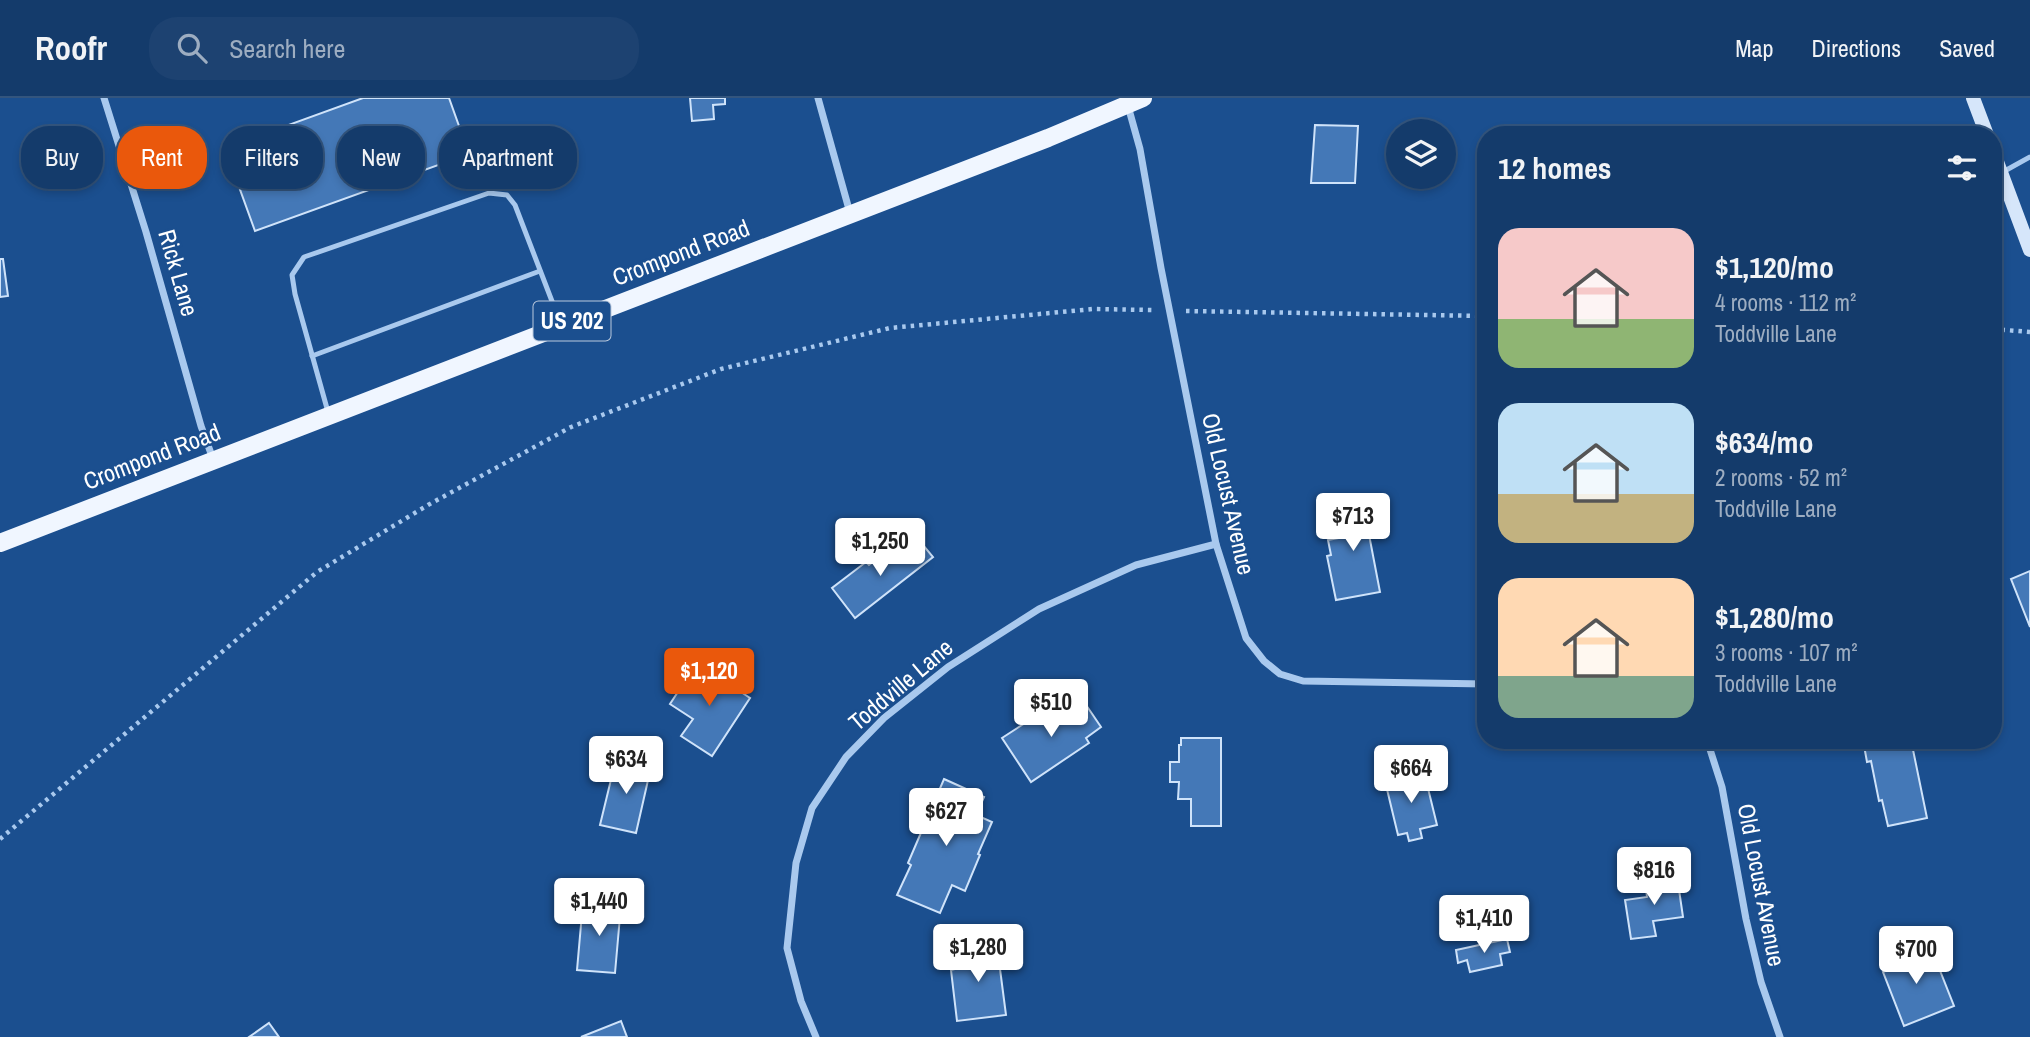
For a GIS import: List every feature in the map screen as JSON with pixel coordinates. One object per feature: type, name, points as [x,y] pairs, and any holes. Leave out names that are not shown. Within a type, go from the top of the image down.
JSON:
[{"type":"main road","name":"Crompond Road","points":[[0,543],[1048,138],[1124,103]]},
{"type":"street","name":"Rick Lane","points":[[104,98],[213,460]]},
{"type":"street","points":[[818,98],[850,213]]},
{"type":"street","points":[[1973,98],[1984,126]]},
{"type":"street","name":"Old Locust Avenue","points":[[1124,103],[1140,149],[1169,311],[1216,544],[1246,638],[1264,661],[1280,674],[1303,681],[1477,684]]},
{"type":"street","points":[[2002,176],[2030,250]]},
{"type":"street","name":"Toddville Lane","points":[[816,1037],[801,1001],[787,948],[796,863],[812,808],[846,757],[884,718],[948,667],[1039,608],[1136,565],[1216,544]]},
{"type":"street","name":"Old Locust Avenue","points":[[1710,749],[1722,787],[1746,919],[1761,982],[1780,1037]]},
{"type":"lane","points":[[2002,172],[2030,157]]},
{"type":"lane","points":[[329,415],[295,294],[292,275],[304,257],[489,193],[507,195],[515,205],[561,325]]},
{"type":"lane","points":[[313,356],[540,271]]},
{"type":"path","points":[[0,839],[317,572],[428,505],[570,427],[721,369],[890,328],[1093,309],[1477,316]]},
{"type":"path","points":[[2002,329],[2030,331]]},
{"type":"building","points":[[363,98],[449,98],[459,126],[439,126],[439,165],[425,170],[425,126],[337,126],[337,189],[372,189],[255,231],[240,189],[323,189],[323,126],[286,126]]},
{"type":"building","points":[[690,98],[725,98],[725,104],[713,105],[714,119],[692,121]]},
{"type":"building","points":[[1315,125],[1358,126],[1355,183],[1311,183]]},
{"type":"building","points":[[0,259],[3,259],[8,296],[0,297]]},
{"type":"building","points":[[1371,500],[1374,517],[1366,519],[1380,592],[1336,600],[1327,556],[1331,555],[1328,540],[1339,538],[1333,507]]},
{"type":"building","points":[[918,539],[933,557],[855,618],[832,588],[866,562],[869,565],[888,550],[894,558]]},
{"type":"building","points":[[2030,571],[2030,627],[2011,579]]},
{"type":"building","points":[[697,663],[750,698],[712,756],[681,736],[693,719],[670,704]]},
{"type":"building","points":[[1082,699],[1101,727],[1086,738],[1089,743],[1031,782],[1002,738],[1042,712],[1046,718],[1064,706],[1066,710]]},
{"type":"building","points":[[1181,738],[1221,738],[1221,826],[1191,826],[1191,799],[1178,799],[1179,782],[1170,782],[1170,762],[1179,762]]},
{"type":"building","points":[[1865,749],[1913,749],[1927,818],[1888,826],[1882,800],[1879,801],[1871,761],[1867,762]]},
{"type":"building","points":[[616,759],[651,767],[636,833],[600,825]]},
{"type":"building","points":[[1424,772],[1437,825],[1420,829],[1422,838],[1409,841],[1407,833],[1398,835],[1385,781]]},
{"type":"building","points":[[944,779],[984,797],[976,815],[992,822],[965,891],[952,885],[940,913],[897,895]]},
{"type":"building","points":[[1677,876],[1683,917],[1653,921],[1656,936],[1631,939],[1625,900],[1647,897],[1645,881]]},
{"type":"building","points":[[583,902],[621,905],[615,973],[577,970]]},
{"type":"building","points":[[1507,939],[1510,952],[1500,954],[1502,965],[1470,972],[1467,960],[1458,963],[1456,950]]},
{"type":"building","points":[[997,946],[1006,1015],[957,1021],[951,970],[955,969],[953,951]]},
{"type":"building","points":[[1905,949],[1910,961],[1933,953],[1954,1006],[1904,1026],[1883,972],[1887,970],[1882,958]]},
{"type":"building","points":[[621,1021],[627,1037],[581,1037]]},
{"type":"building","points":[[269,1023],[279,1037],[249,1037]]}]
